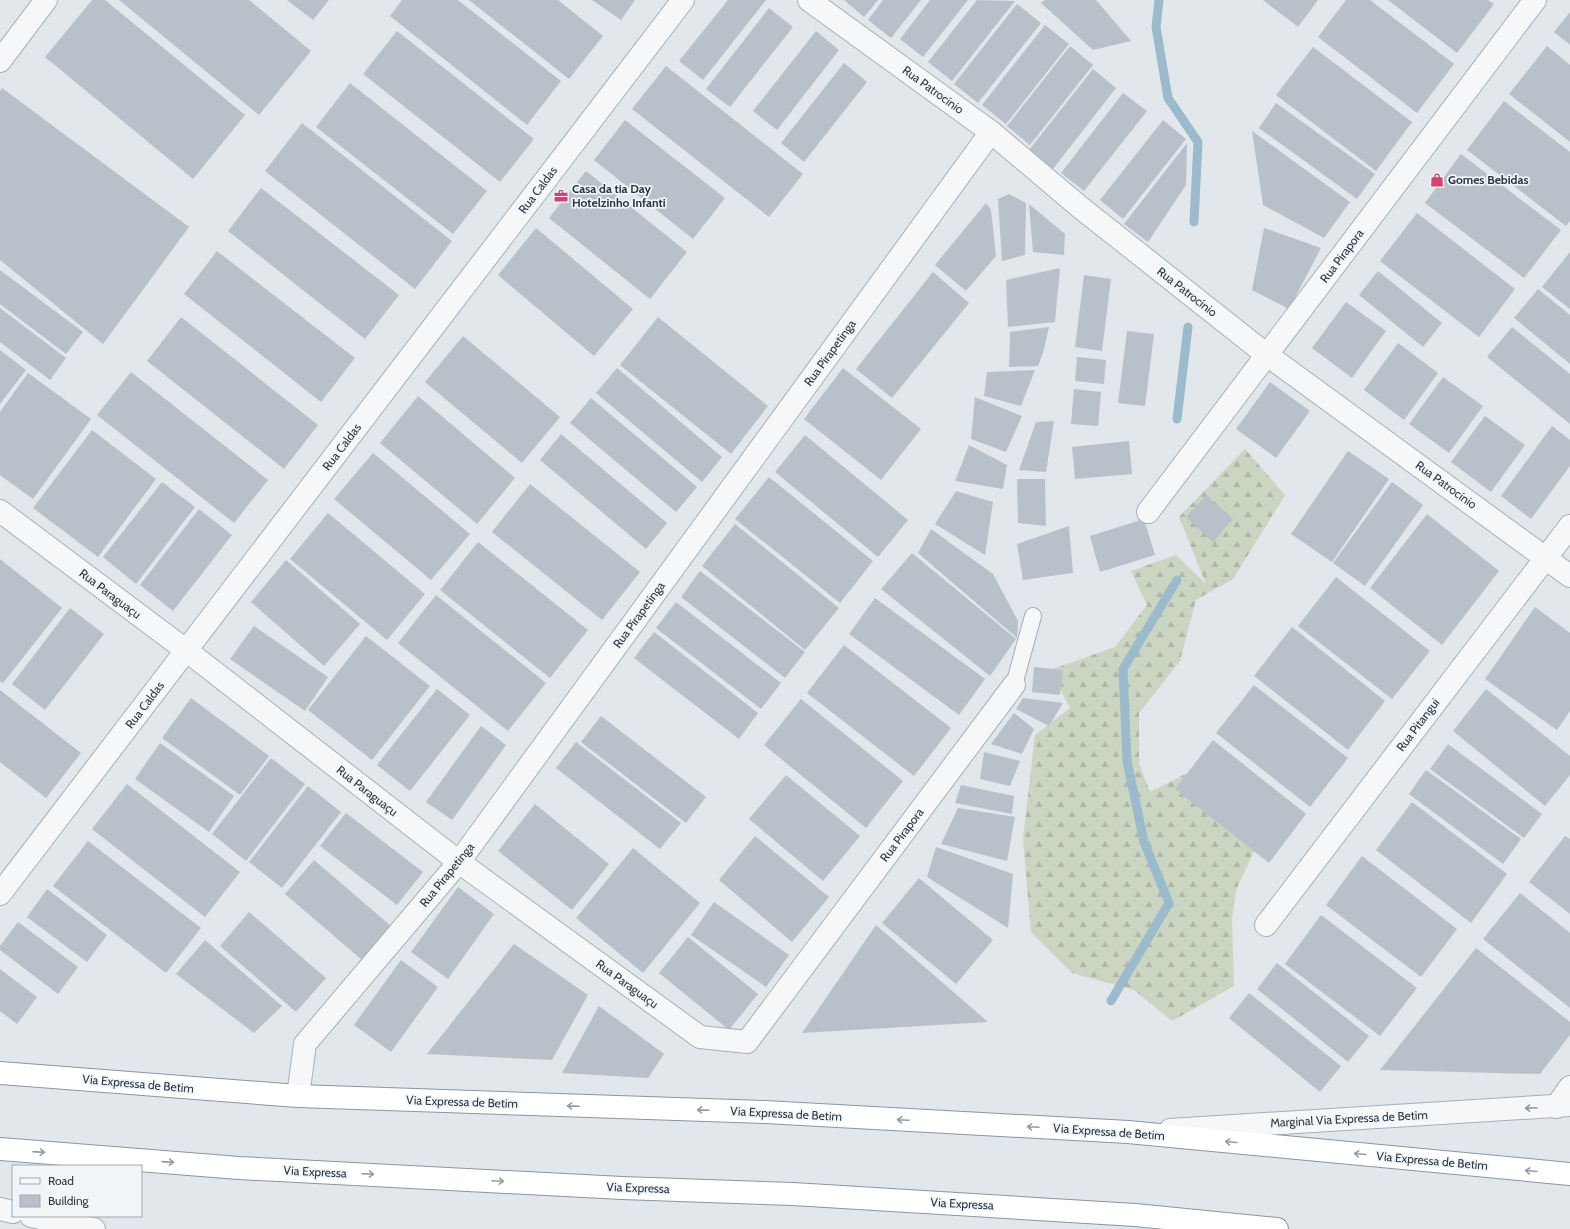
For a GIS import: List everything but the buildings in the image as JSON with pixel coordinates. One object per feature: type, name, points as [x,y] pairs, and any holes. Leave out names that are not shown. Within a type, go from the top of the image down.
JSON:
[{"type":"highway","name":"Via Expressa de Betim","points":[[0,1072],[298,1096],[765,1112],[1128,1132],[1570,1174]]},
{"type":"highway","name":"Via Expressa","points":[[0,1149],[239,1168],[622,1188],[801,1194],[1134,1214],[1277,1229]]},
{"type":"street","points":[[0,61],[46,0]]},
{"type":"street","name":"Rua Caldas","points":[[0,894],[683,0]]},
{"type":"street","name":"Rua Patrocínio","points":[[809,0],[991,132],[1087,213],[1267,355],[1570,576]]},
{"type":"street","name":"Rua Pirapora","points":[[1148,512],[1535,0]]},
{"type":"street","name":"Rua Pirapetinga","points":[[298,1096],[305,1044],[459,862],[991,132]]},
{"type":"street","name":"Rua Paraguaçu","points":[[0,511],[187,651],[459,862],[700,1037],[748,1042]]},
{"type":"street","name":"Rua Pitangui","points":[[1266,925],[1570,526]]},
{"type":"street","name":"Rua Pirapora","points":[[748,1042],[1014,685]]},
{"type":"street","points":[[1563,1106],[1570,1087]]},
{"type":"street","name":"Marginal Via Expressa de Betim","points":[[1128,1132],[1563,1106]]},
{"type":"street","points":[[0,1209],[12,1212]]},
{"type":"street","points":[[1134,1214],[1188,1229]]},
{"type":"street","points":[[36,1217],[94,1229]]},
{"type":"lane","name":"Rua Pirapora","points":[[1014,685],[1033,616]]},
{"type":"green space","points":[[1245,449],[1285,495],[1233,579],[1196,600],[1180,661],[1139,713],[1139,763],[1150,792],[1205,764],[1260,838],[1236,890],[1232,920],[1234,986],[1172,1021],[1134,990],[1072,973],[1031,932],[1023,839],[1035,735],[1070,708],[1050,670],[1115,647],[1147,605],[1131,571],[1176,555],[1206,584],[1179,517]]},
{"type":"waterway","points":[[1159,0],[1156,27],[1168,98],[1198,142],[1194,222]]},
{"type":"waterway","points":[[1177,419],[1188,327]]},
{"type":"waterway","points":[[1111,1001],[1169,903],[1144,842],[1127,761],[1123,669],[1177,580]]},
{"type":"place","name":"Gomes Bebidas","points":[[1437,180]]},
{"type":"place","name":"Casa da tia Day Hotelzinho Infanti","points":[[561,196]]}]
